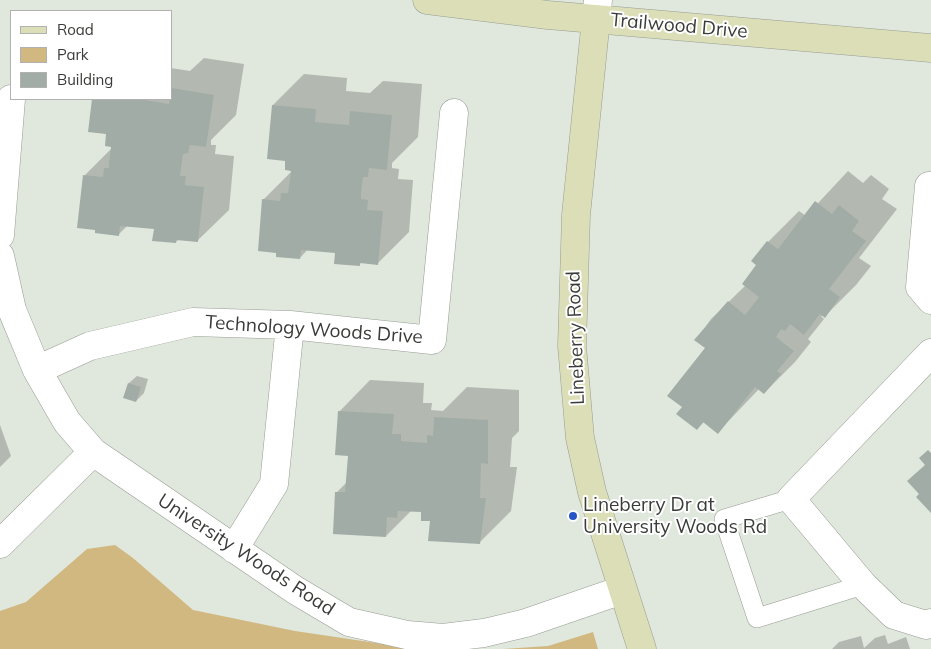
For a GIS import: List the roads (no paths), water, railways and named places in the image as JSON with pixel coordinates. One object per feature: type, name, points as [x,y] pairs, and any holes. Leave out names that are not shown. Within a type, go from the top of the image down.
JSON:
[{"type":"street","name":"Trailwood Drive","points":[[427,0],[597,10],[931,48]]},
{"type":"street","name":"Lineberry Road","points":[[597,10],[576,215],[572,346],[580,438],[592,492],[642,649]]},
{"type":"street","points":[[0,235],[11,100]]},
{"type":"street","name":"Technology Woods Drive","points":[[37,370],[90,346],[193,322],[290,325],[432,340],[454,113]]},
{"type":"street","points":[[931,186],[929,186],[920,287],[931,300]]},
{"type":"street","name":"University Woods Road","points":[[0,256],[12,310],[37,370],[67,422],[93,452],[295,590],[349,622],[407,635],[443,638],[484,633],[526,623],[622,590]]},
{"type":"street","points":[[234,549],[274,484],[290,325]]},
{"type":"street","points":[[931,353],[791,499],[863,585],[894,615],[926,625],[931,623]]},
{"type":"street","points":[[0,544],[93,452]]},
{"type":"lane","points":[[791,499],[724,519],[757,618],[863,585]]},
{"type":"place","name":"Lineberry Dr at University Woods Rd","points":[[573,516]]}]
